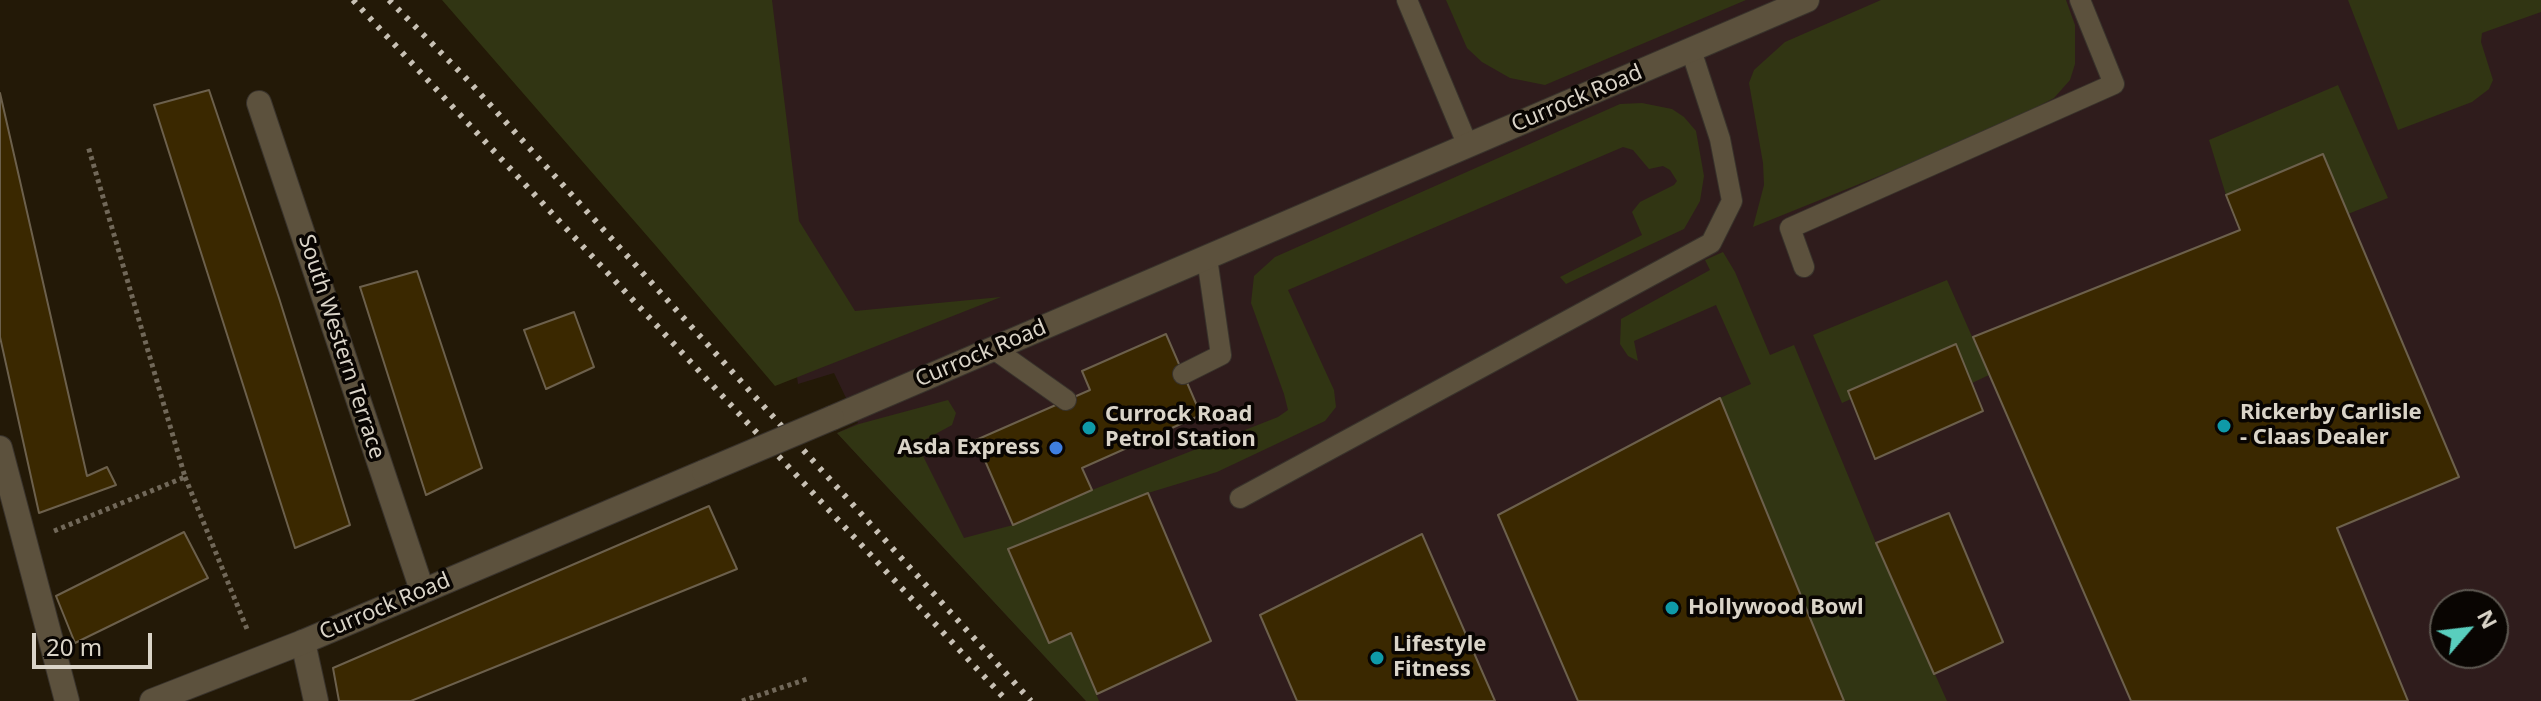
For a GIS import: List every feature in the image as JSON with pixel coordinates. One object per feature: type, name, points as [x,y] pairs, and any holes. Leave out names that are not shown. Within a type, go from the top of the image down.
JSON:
[{"type":"street","name":"Currock Road","points":[[152,701],[303,642],[832,418],[1807,0]]},
{"type":"street","name":"South Western Terrace","points":[[259,103],[422,590]]},
{"type":"street","points":[[0,448],[67,701]]},
{"type":"street","points":[[303,642],[316,701]]},
{"type":"lane","points":[[1407,0],[1468,146]]},
{"type":"lane","points":[[1804,267],[1790,228],[2114,84],[2080,0]]},
{"type":"lane","points":[[1240,498],[1711,243],[1732,201],[1720,139],[1691,50]]},
{"type":"lane","points":[[1183,374],[1221,355],[1207,258]]},
{"type":"lane","points":[[994,349],[1066,400]]},
{"type":"path","points":[[88,146],[185,477],[259,659]]},
{"type":"path","points":[[24,543],[185,477]]},
{"type":"path","points":[[742,701],[810,678]]},
{"type":"shaded area","points":[[503,0],[2541,0],[2541,701],[1086,701],[837,433],[858,423],[834,373],[798,384],[795,364]]},
{"type":"green space","points":[[442,0],[772,0],[799,221],[855,311],[1001,297],[775,386]]},
{"type":"green space","points":[[1446,0],[1746,0],[1545,85],[1510,78],[1482,62],[1467,48]]},
{"type":"green space","points":[[1881,0],[2066,0],[2075,25],[2075,64],[2070,80],[2054,98],[1998,128],[1753,227],[1764,185],[1749,83],[1754,70],[1785,42]]},
{"type":"green space","points":[[2348,0],[2541,0],[2541,12],[2482,33],[2481,42],[2493,80],[2489,89],[2472,102],[2398,130]]},
{"type":"green space","points":[[2338,85],[2388,198],[2348,214],[2323,155],[2226,195],[2209,140]]},
{"type":"green space","points":[[1642,103],[1672,109],[1696,131],[1704,176],[1700,201],[1684,229],[1566,284],[1560,277],[1642,235],[1632,212],[1640,202],[1677,181],[1670,170],[1663,166],[1649,169],[1633,150],[1623,147],[1288,290],[1334,390],[1336,407],[1325,421],[1217,472],[1148,493],[1008,549],[1049,642],[1071,633],[1099,701],[1086,701],[837,433],[948,400],[956,413],[952,425],[917,444],[964,538],[1013,525],[1092,490],[1278,417],[1288,410],[1251,303],[1254,276],[1275,257],[1620,104]]},
{"type":"green space","points":[[1723,252],[1735,272],[1770,355],[1794,345],[1876,543],[1947,701],[1844,701],[1720,398],[1751,384],[1716,305],[1634,341],[1638,361],[1628,356],[1620,344],[1621,319],[1710,270],[1705,260]]},
{"type":"green space","points":[[1947,280],[1989,375],[1972,383],[1956,344],[1848,391],[1851,399],[1842,403],[1813,335]]},
{"type":"building","points":[[209,90],[279,298],[350,525],[295,548],[154,105]]},
{"type":"building","points":[[0,93],[87,476],[107,467],[116,485],[39,513],[0,337]]},
{"type":"building","name":"Rickerby Carlisle - Claas Dealer","points":[[2323,154],[2459,477],[2337,528],[2408,701],[2131,701],[1973,337],[2240,230],[2226,195]]},
{"type":"building","points":[[417,271],[482,468],[426,495],[360,287]]},
{"type":"building","points":[[574,312],[594,367],[546,389],[524,330]]},
{"type":"building","name":"Currock Road Petrol Station","points":[[1166,334],[1201,415],[1082,468],[1092,490],[1013,525],[976,440],[1090,390],[1082,371]]},
{"type":"building","points":[[1956,344],[1983,411],[1875,459],[1848,391]]},
{"type":"building","name":"Hollywood Bowl","points":[[1720,398],[1844,701],[1578,701],[1498,515]]},
{"type":"building","points":[[1148,493],[1211,641],[1097,694],[1071,633],[1049,643],[1008,549]]},
{"type":"building","points":[[709,506],[737,569],[411,701],[339,701],[333,668]]},
{"type":"building","points":[[1949,513],[2003,642],[1934,674],[1876,543]]},
{"type":"building","points":[[184,532],[208,578],[75,643],[56,596]]},
{"type":"building","name":"Lifestyle Fitness","points":[[1422,534],[1495,701],[1297,701],[1260,615]]},
{"type":"railway","points":[[353,0],[1007,701]]},
{"type":"railway","points":[[389,0],[464,76],[1031,701]]},
{"type":"place","name":"Rickerby Carlisle - Claas Dealer","points":[[2224,426]]},
{"type":"place","name":"Currock Road Petrol Station","points":[[1089,428]]},
{"type":"place","name":"Asda Express","points":[[1056,448]]},
{"type":"place","name":"Hollywood Bowl","points":[[1672,608]]},
{"type":"place","name":"Lifestyle Fitness","points":[[1377,658]]}]
